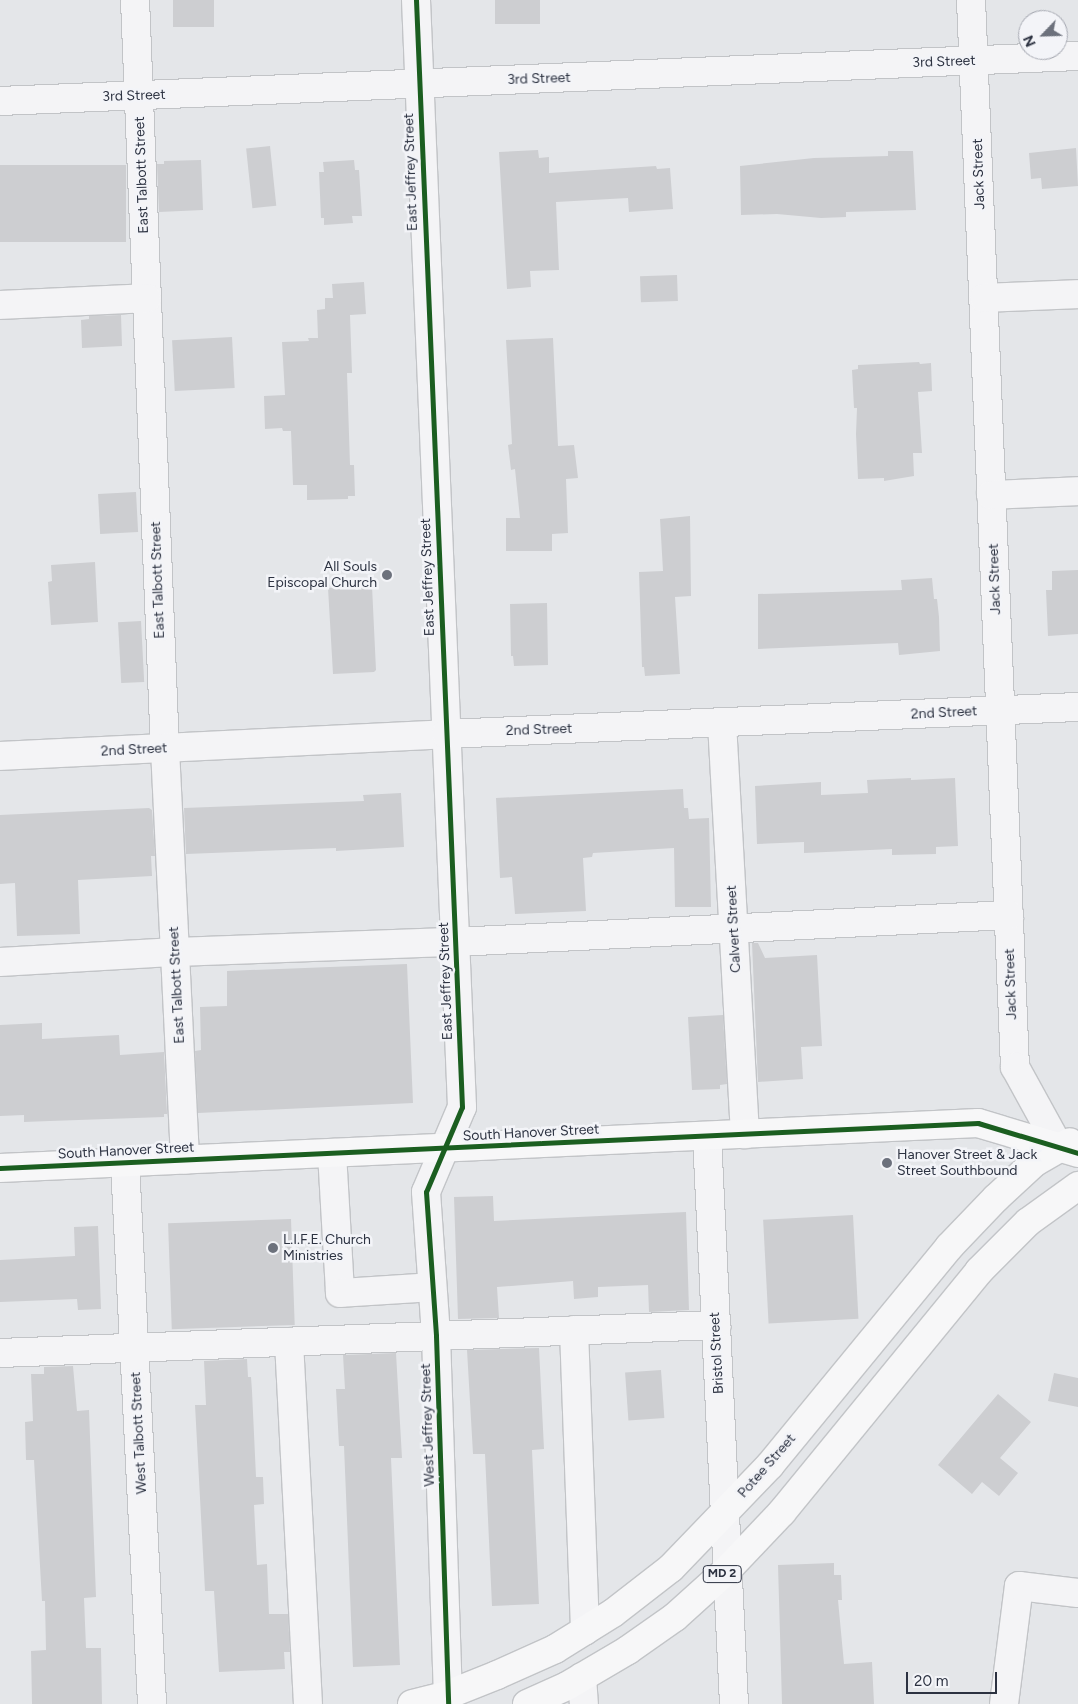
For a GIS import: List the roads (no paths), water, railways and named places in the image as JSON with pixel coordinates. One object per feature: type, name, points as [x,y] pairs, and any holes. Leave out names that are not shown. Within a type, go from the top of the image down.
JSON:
[{"type":"main road","name":"South Hanover Street","points":[[0,1168],[978,1123],[1072,1146]]},
{"type":"main road","name":"Potee Street","points":[[412,1704],[447,1699],[555,1649],[614,1613],[671,1568],[770,1465],[949,1247],[996,1198],[1035,1162],[1072,1146]]},
{"type":"main road","name":"MD 2","points":[[527,1704],[582,1677],[628,1650],[675,1617],[727,1570],[782,1512],[979,1271],[1028,1222],[1078,1186]]},
{"type":"street","name":"East Talbott Street","points":[[135,0],[164,748],[176,952],[185,1160]]},
{"type":"street","name":"East Jeffrey Street","points":[[416,0],[462,1107],[443,1148]]},
{"type":"street","name":"Jack Street","points":[[971,0],[1015,1067],[1072,1146]]},
{"type":"street","name":"3rd Street","points":[[0,101],[1078,56]]},
{"type":"street","points":[[984,298],[1078,294]]},
{"type":"street","points":[[0,305],[147,298]]},
{"type":"street","points":[[991,495],[1078,491]]},
{"type":"street","name":"2nd Street","points":[[0,756],[446,734],[1078,707]]},
{"type":"street","name":"Calvert Street","points":[[722,723],[745,1134]]},
{"type":"street","points":[[0,962],[176,952],[456,942],[1008,915]]},
{"type":"street","name":"Bristol Street","points":[[707,1136],[734,1704]]},
{"type":"street","name":"West Jeffrey Street","points":[[443,1148],[426,1192],[436,1336],[447,1699]]},
{"type":"street","points":[[332,1153],[340,1293],[432,1287]]},
{"type":"street","name":"West Talbott Street","points":[[125,1163],[152,1704]]},
{"type":"street","points":[[0,1353],[716,1325]]},
{"type":"street","points":[[574,1330],[585,1630]]},
{"type":"street","points":[[289,1342],[308,1704]]},
{"type":"street","points":[[1004,1704],[1020,1586],[1078,1593]]},
{"type":"street","points":[[582,1677],[584,1704]]},
{"type":"place","name":"All Souls Episcopal Church","points":[[387,575]]},
{"type":"place","name":"Hanover Street & Jack Street Southbound","points":[[887,1163]]},
{"type":"place","name":"L.I.F.E. Church Ministries","points":[[273,1248]]}]
